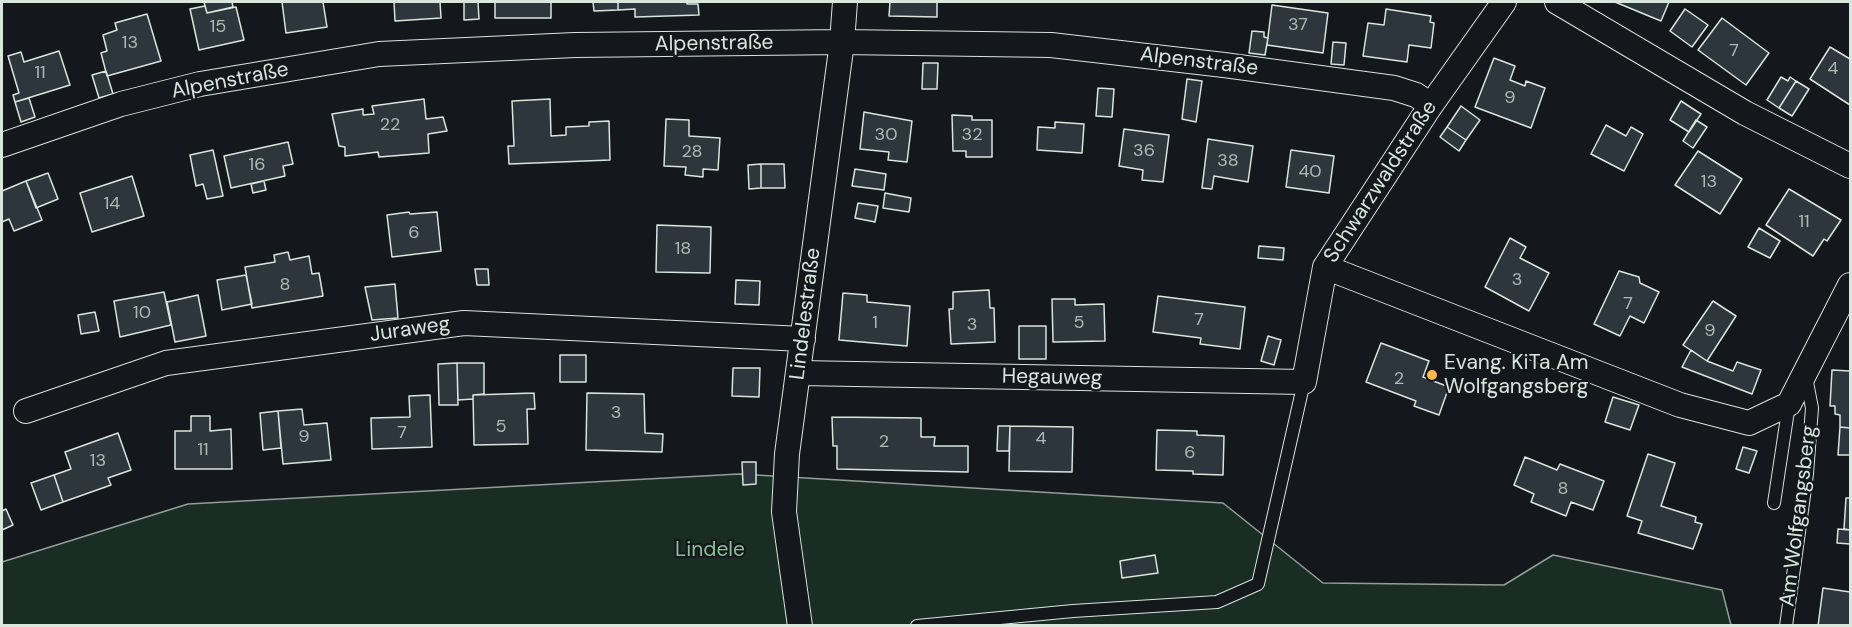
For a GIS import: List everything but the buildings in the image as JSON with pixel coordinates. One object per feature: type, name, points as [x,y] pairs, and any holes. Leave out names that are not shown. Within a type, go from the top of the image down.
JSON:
[{"type":"street","name":"Lindelestraße","points":[[800,626],[784,512],[787,454],[842,42],[844,2]]},
{"type":"street","name":"Schwarzwaldstraße","points":[[1304,382],[1325,267],[1431,105],[1504,2]]},
{"type":"street","points":[[1557,2],[1745,112],[1851,166]]},
{"type":"street","name":"Alpenstraße","points":[[2,145],[121,104],[200,84],[379,54],[575,45],[842,42],[1051,45],[1394,88],[1416,95],[1431,105]]},
{"type":"street","name":"Am Wolfgangsberg","points":[[1325,267],[1680,405],[1749,423],[1789,404],[1851,285]]},
{"type":"street","name":"Juraweg","points":[[26,411],[166,363],[464,323],[803,339]]},
{"type":"street","name":"Hegauweg","points":[[799,373],[1304,382]]},
{"type":"lane","name":"Am Wolfgangsberg","points":[[1786,626],[1810,441],[1812,408],[1805,371]]},
{"type":"lane","points":[[917,626],[1072,611],[1217,602],[1258,585],[1304,382]]},
{"type":"lane","points":[[1774,503],[1789,404]]},
{"type":"green space","name":"Lindele","points":[[739,474],[1223,503],[1323,583],[1504,585],[1553,555],[1722,590],[1731,625],[2,626],[2,562],[188,504]]},
{"type":"place","name":"Evang. KiTa Am Wolfgangsberg","points":[[1432,375]]}]
